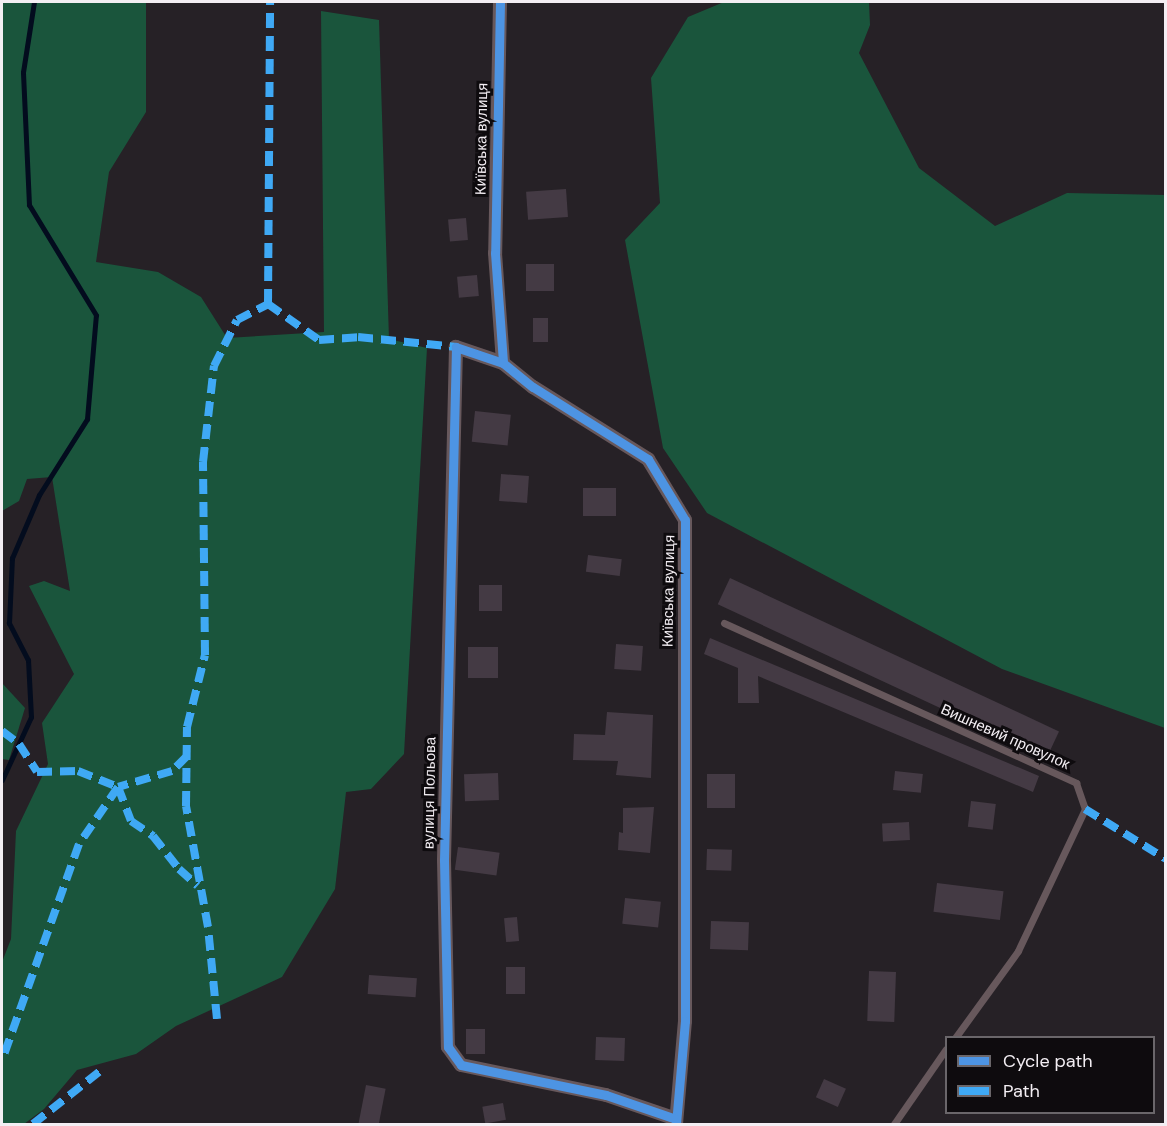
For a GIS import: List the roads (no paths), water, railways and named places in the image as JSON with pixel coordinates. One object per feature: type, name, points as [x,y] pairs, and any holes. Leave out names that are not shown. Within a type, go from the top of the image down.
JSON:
[{"type":"street","name":"Київська вулиця","points":[[500,2],[495,253],[503,363],[533,387],[648,459],[685,520],[685,1021],[676,1122]]},
{"type":"street","name":"вулиця Польова","points":[[503,363],[456,347],[444,860],[448,1047],[461,1065],[606,1095],[676,1122]]},
{"type":"lane","name":"Вишневий провулок","points":[[724,623],[1076,783],[1085,809],[1047,890],[1018,951],[956,1036]]},
{"type":"lane","points":[[894,1125],[945,1050]]},
{"type":"waterway","points":[[2,780],[31,717],[28,660],[9,623],[12,558],[39,495],[87,419],[96,315],[29,205],[23,72],[34,2]]}]
